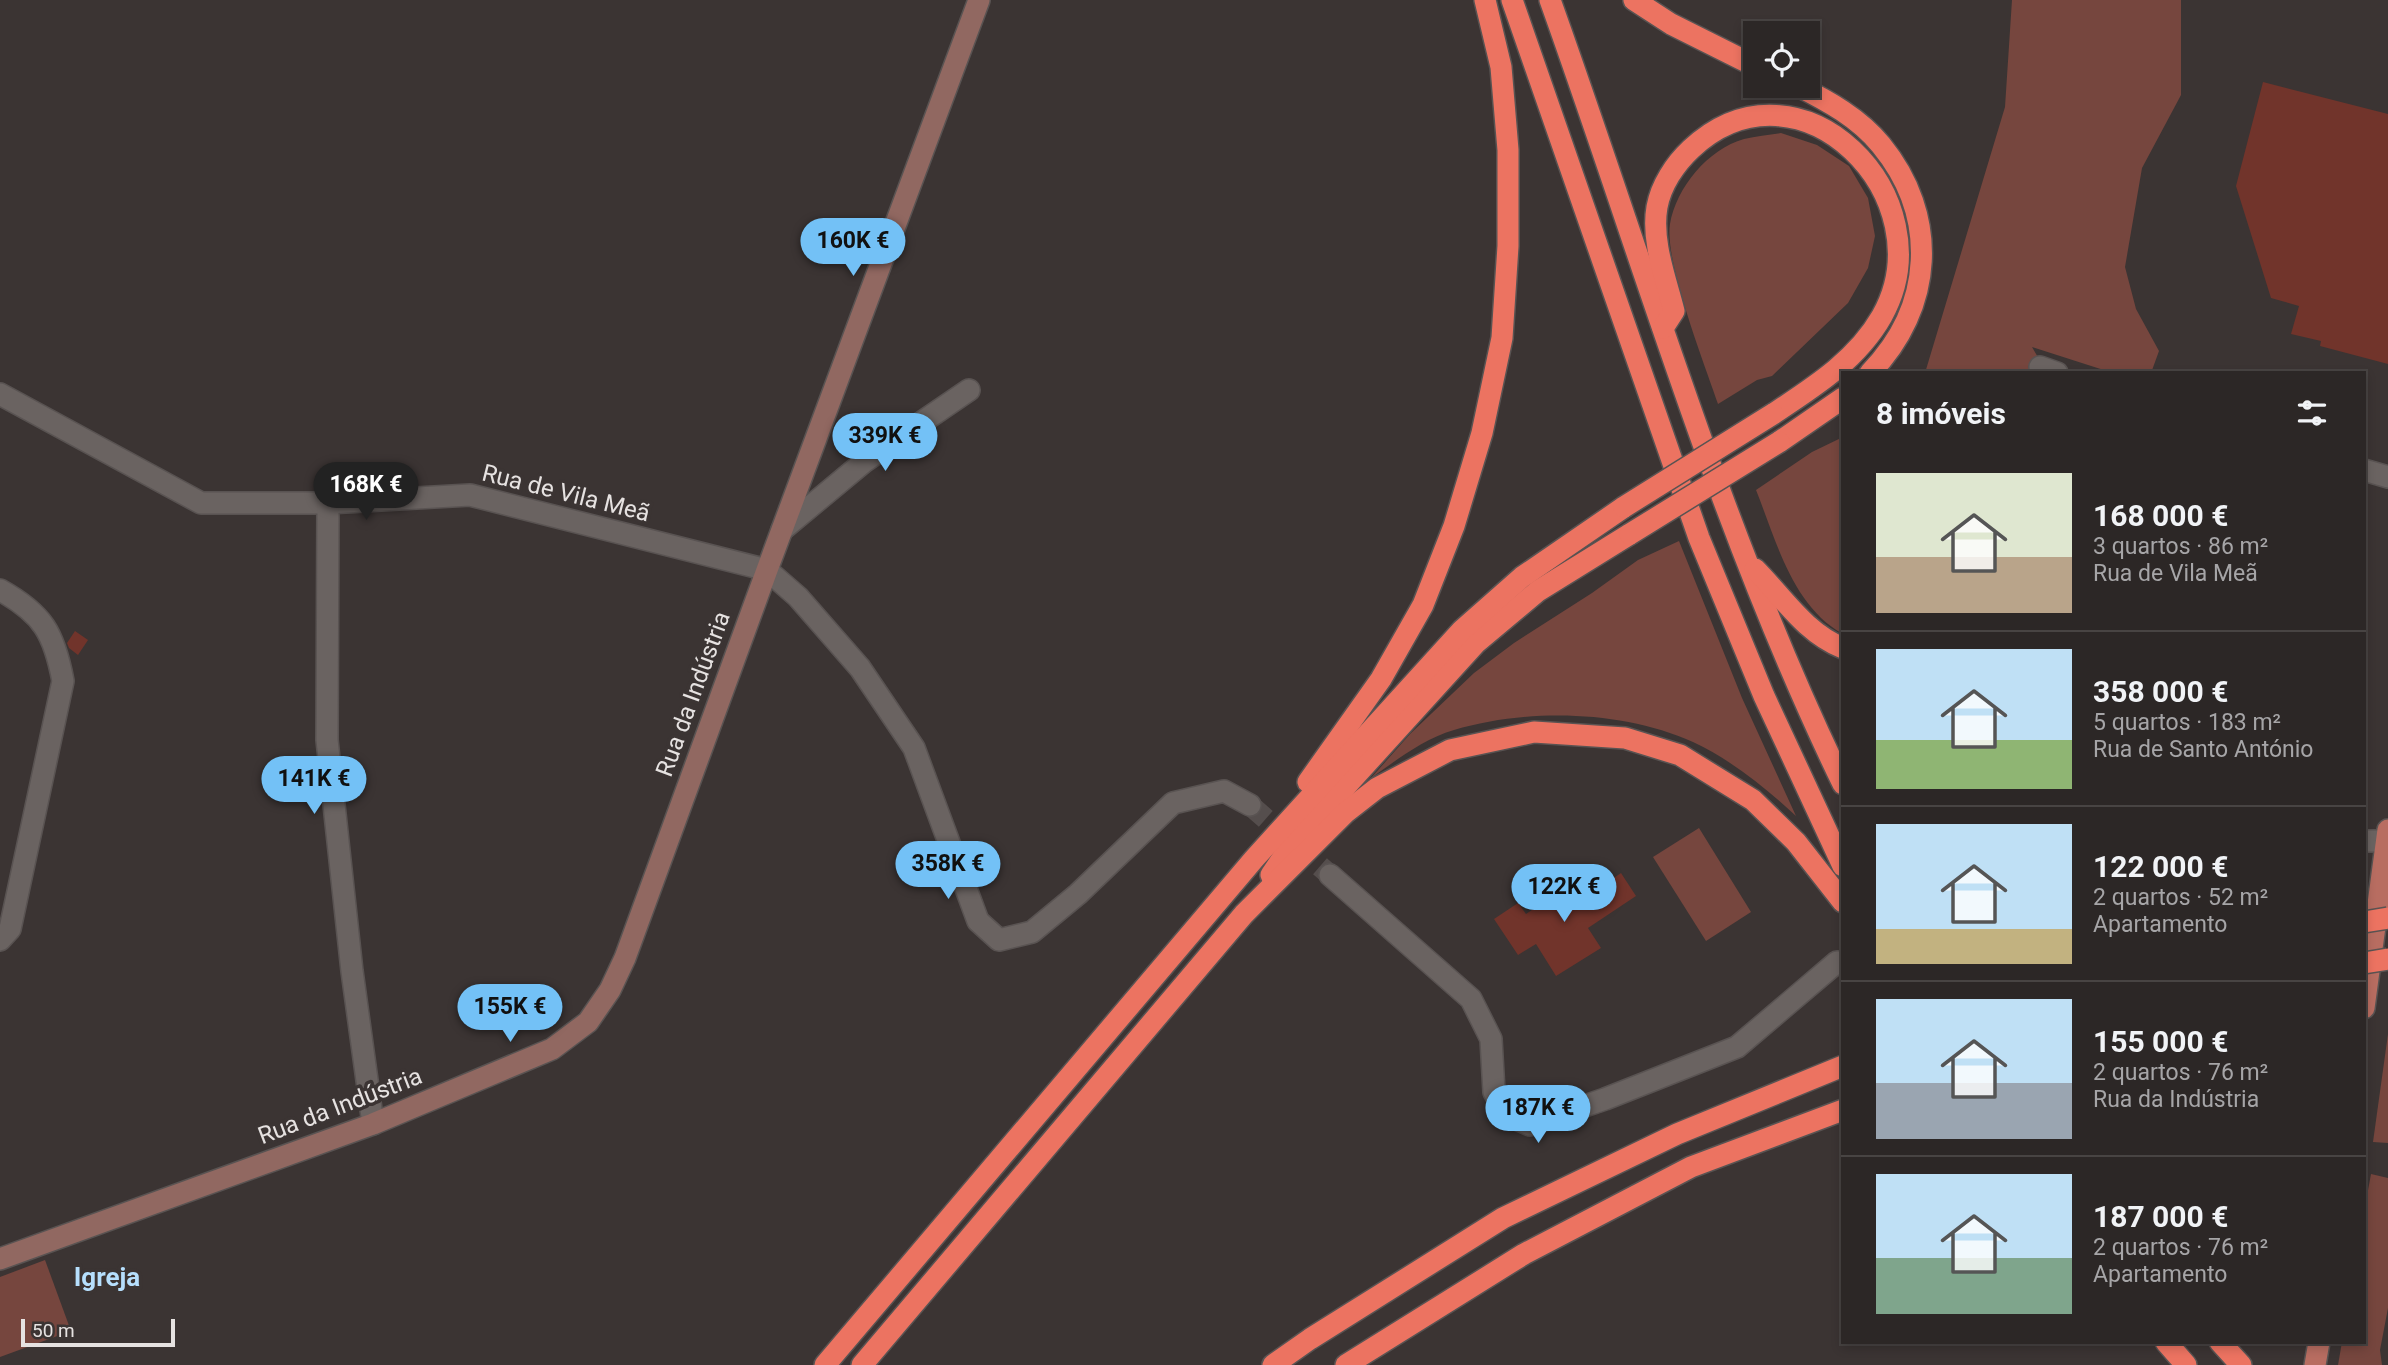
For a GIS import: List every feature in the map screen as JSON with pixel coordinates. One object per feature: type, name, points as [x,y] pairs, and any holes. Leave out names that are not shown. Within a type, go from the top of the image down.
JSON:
[{"type":"highway","points":[[1254,859],[1381,679],[1423,605],[1454,526],[1482,433],[1502,338],[1508,246],[1508,150],[1501,67],[1485,0]]},
{"type":"highway","points":[[1512,0],[1699,538],[1764,696],[1841,862]]},
{"type":"highway","points":[[1550,0],[1746,560],[1798,687],[1841,781]]},
{"type":"highway","points":[[1634,0],[1671,24],[1743,60]]},
{"type":"highway","points":[[1820,98],[1857,122],[1879,143],[1895,164],[1915,209],[1921,236],[1919,285],[1904,328],[1892,348],[1872,371]]},
{"type":"highway","points":[[825,1365],[1254,859],[1462,630],[1522,577],[1624,507],[1773,414],[1830,374],[1860,347],[1891,296],[1897,251],[1896,229],[1890,208],[1871,171],[1858,153],[1842,140],[1806,122],[1766,116],[1729,124],[1699,142],[1685,155],[1664,186],[1657,207],[1655,231],[1674,311],[1663,328]]},
{"type":"highway","points":[[1244,914],[1288,850],[1476,643],[1538,592],[1779,442],[1841,399]]},
{"type":"highway","points":[[1779,442],[1841,414]]},
{"type":"highway","points":[[1746,560],[1796,616],[1828,642],[1841,647]]},
{"type":"highway","points":[[862,1365],[1244,914],[1345,813],[1377,788],[1450,750],[1534,732],[1625,738],[1680,755],[1753,800],[1796,842],[1841,899]]},
{"type":"highway","points":[[2366,922],[2388,918]]},
{"type":"highway","points":[[2366,963],[2388,959]]},
{"type":"highway","points":[[1273,1365],[1503,1218],[1677,1134],[1841,1067]]},
{"type":"highway","points":[[1346,1365],[1524,1254],[1691,1167],[1841,1111]]},
{"type":"highway","points":[[2168,1344],[2186,1365]]},
{"type":"highway","points":[[2222,1344],[2241,1365]]},
{"type":"main road","points":[[2366,993],[2387,835]]},
{"type":"main road","points":[[2315,1365],[2319,1344]]},
{"type":"street","name":"Rua da Indústria","points":[[0,1259],[373,1124],[552,1049],[588,1022],[610,990],[625,958],[979,0]]},
{"type":"street","points":[[782,530],[865,461],[969,390]]},
{"type":"street","name":"Rua de Vila Meã","points":[[0,394],[201,503],[328,503],[470,495],[767,570]]},
{"type":"street","points":[[2366,471],[2388,477]]},
{"type":"street","points":[[328,503],[327,740],[352,971],[373,1124]]},
{"type":"street","points":[[767,570],[798,597],[860,668],[914,748],[978,921],[999,940],[1032,932],[1077,894],[1174,803],[1224,790],[1250,805]]},
{"type":"street","points":[[0,590],[26,604],[40,620],[58,653],[63,681],[10,929],[0,940]]},
{"type":"street","points":[[2366,840],[2387,835]]},
{"type":"street","points":[[1330,875],[1471,999],[1491,1040],[1494,1092],[1507,1115],[1530,1125],[1737,1048],[1837,962]]},
{"type":"shaded area","points":[[2012,0],[2181,0],[2181,95],[2142,168],[2125,267],[2136,309],[2159,351],[2152,371],[2107,371],[2032,347],[2046,371],[1926,371],[2005,107]]},
{"type":"shaded area","points":[[1781,133],[1817,145],[1849,166],[1868,198],[1875,236],[1868,268],[1848,303],[1772,376],[1757,380],[1718,404],[1673,262],[1670,224],[1673,210],[1696,172],[1718,151],[1744,139]]},
{"type":"shaded area","points":[[1841,438],[1841,633],[1825,622],[1798,589],[1779,550],[1756,490],[1812,452]]},
{"type":"shaded area","points":[[1679,541],[1742,698],[1796,816],[1748,775],[1707,749],[1666,731],[1606,718],[1512,718],[1454,730],[1421,744],[1371,778],[1410,734],[1474,673],[1638,560]]},
{"type":"shaded area","points":[[1699,828],[1751,912],[1706,941],[1653,857]]},
{"type":"shaded area","points":[[2388,1034],[2388,1143],[2373,1142]]},
{"type":"shaded area","points":[[2371,1174],[2388,1178],[2388,1308],[2380,1350],[2382,1365],[2338,1365],[2342,1344],[2366,1344],[2366,1201]]},
{"type":"shaded area","points":[[45,1260],[71,1331],[0,1357],[0,1277]]},
{"type":"building","points":[[2263,82],[2388,114],[2388,364],[2320,346],[2321,341],[2291,334],[2299,306],[2271,298],[2236,186]]},
{"type":"building","points":[[75,631],[88,640],[78,655],[67,643]]},
{"type":"building","points":[[1621,873],[1636,896],[1588,928],[1601,948],[1556,976],[1536,944],[1518,955],[1494,919],[1518,903],[1526,914],[1563,889],[1574,905]]},
{"type":"tunnel","points":[[1250,805],[1330,875]]},
{"type":"district","name":"Igreja","points":[[107,1277]]}]
